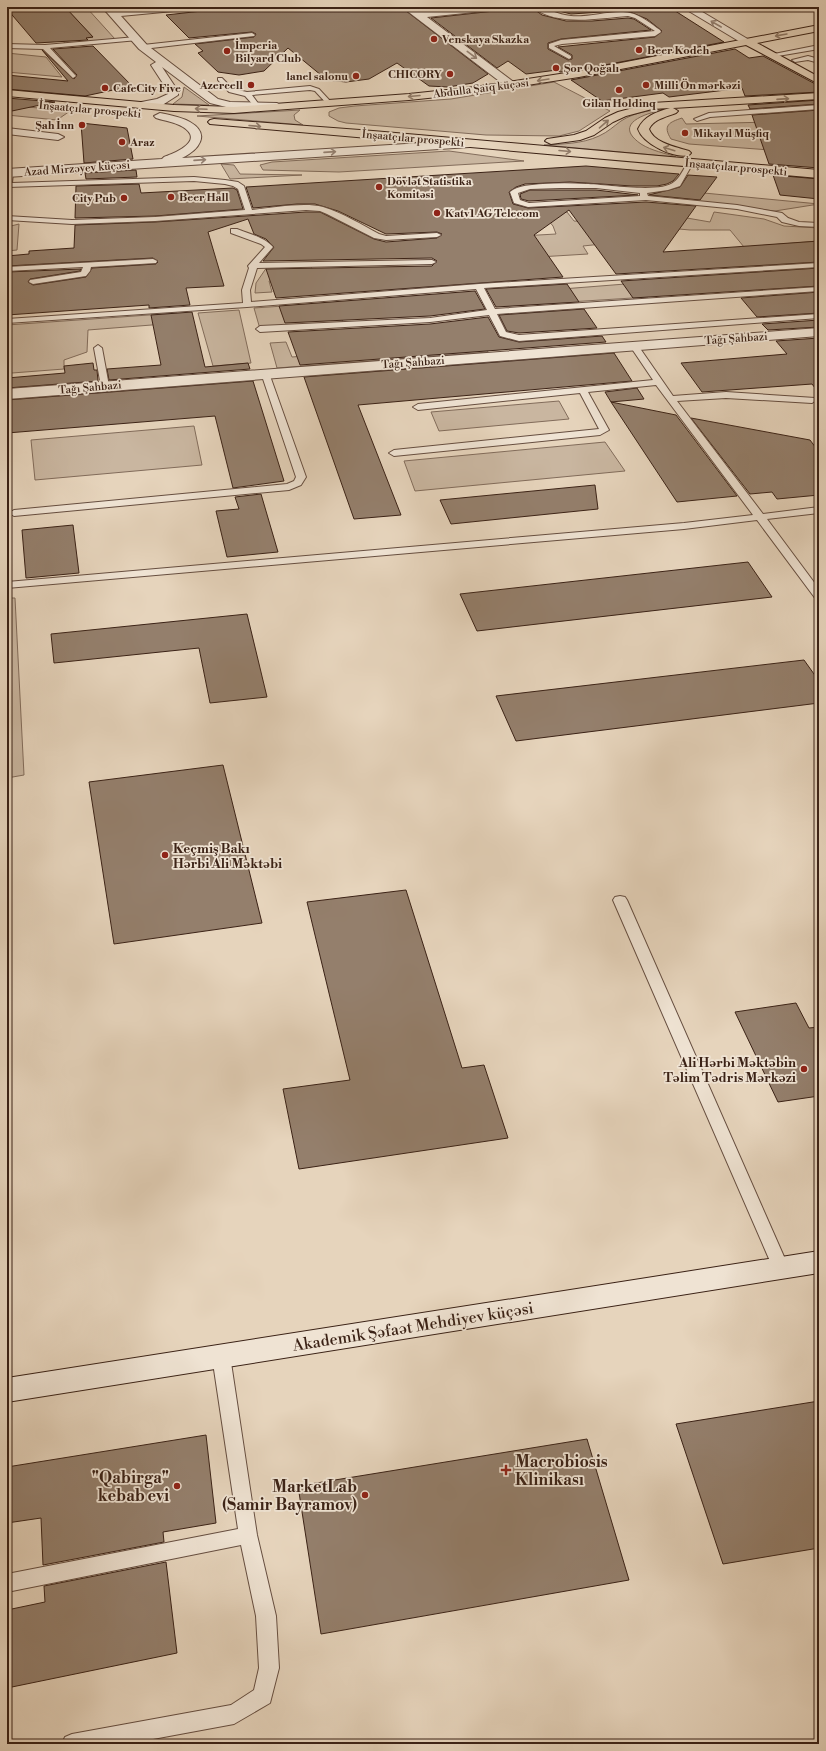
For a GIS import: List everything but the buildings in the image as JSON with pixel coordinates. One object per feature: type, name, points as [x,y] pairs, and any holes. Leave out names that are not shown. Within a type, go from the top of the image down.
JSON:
[{"type":"main road","name":"Abdulla Şaiq küçəsi","points":[[140,105],[234,110],[449,93],[578,74],[819,28]]},
{"type":"main road","points":[[746,41],[819,81]]},
{"type":"main road","name":"İnşaatçılar prospekti","points":[[7,93],[140,105]]},
{"type":"main road","points":[[365,100],[324,107],[316,111],[311,118],[324,126],[373,134],[542,142],[576,138],[590,133],[609,120],[635,109],[673,104],[819,96]]},
{"type":"main road","name":"İnşaatçılar prospekti","points":[[747,101],[676,110],[650,119],[645,123],[644,129],[646,135],[653,142],[663,147],[685,153],[819,165]]},
{"type":"main road","name":"İnşaatçılar prospekti","points":[[7,102],[257,126],[373,134],[819,174]]},
{"type":"street","points":[[110,11],[184,7]]},
{"type":"street","points":[[407,7],[511,85]]},
{"type":"street","points":[[419,15],[494,7]]},
{"type":"street","points":[[687,7],[746,41]]},
{"type":"street","points":[[110,11],[140,43],[173,91],[173,95],[167,99],[140,105]]},
{"type":"street","points":[[140,43],[214,101],[230,105],[292,106]]},
{"type":"street","points":[[148,164],[186,153],[193,147],[195,142],[192,129],[185,124],[160,116]]},
{"type":"street","points":[[7,131],[58,137]]},
{"type":"street","points":[[148,164],[438,144],[487,144]]},
{"type":"street","name":"Azad Mirzəyev küçəsi","points":[[8,179],[148,164]]},
{"type":"street","name":"Tağı Şahbazi","points":[[7,394],[265,373],[819,332]]},
{"type":"street","name":"Akademik Şəfaət Mehdiyev küçəsi","points":[[7,1390],[819,1262]]},
{"type":"lane","points":[[535,7],[558,16],[573,18],[629,14],[637,16],[658,31],[654,34],[561,42],[551,45],[551,47],[569,57]]},
{"type":"lane","points":[[7,46],[45,47],[140,43],[252,35]]},
{"type":"lane","points":[[45,47],[73,76]]},
{"type":"lane","points":[[772,55],[819,48]]},
{"type":"lane","points":[[783,61],[808,58],[819,61]]},
{"type":"lane","points":[[220,79],[231,91],[247,94],[310,88],[317,90],[329,103]]},
{"type":"lane","points":[[247,94],[257,106]]},
{"type":"lane","points":[[697,119],[709,115],[819,107]]},
{"type":"lane","points":[[690,162],[677,184],[646,195],[528,205],[517,201],[514,192],[527,187],[592,185],[646,195],[737,207],[779,216],[785,220],[799,224],[819,225]]},
{"type":"lane","points":[[8,179],[194,179],[217,181],[235,184],[241,188],[249,212]]},
{"type":"lane","points":[[9,219],[72,222],[155,219],[306,208],[321,209],[377,236],[386,238],[437,234]]},
{"type":"lane","points":[[234,231],[264,242],[270,247],[266,252],[258,257],[252,266],[252,273],[245,291],[247,305]]},
{"type":"lane","points":[[7,269],[153,260]]},
{"type":"lane","points":[[252,266],[432,262]]},
{"type":"lane","points":[[33,282],[83,274],[86,271],[87,264]]},
{"type":"lane","points":[[7,321],[247,305],[479,286],[819,265]]},
{"type":"lane","points":[[479,286],[491,312],[504,334],[510,337],[519,338],[819,316]]},
{"type":"lane","points":[[260,329],[430,320],[491,312],[819,289]]},
{"type":"lane","points":[[634,346],[671,399],[819,596]]},
{"type":"lane","points":[[98,348],[104,386]]},
{"type":"lane","points":[[14,514],[289,487],[298,483],[301,476],[265,373]]},
{"type":"lane","points":[[418,407],[659,382]]},
{"type":"lane","points":[[394,453],[597,433],[604,430],[583,391]]},
{"type":"lane","points":[[671,399],[726,395],[812,400]]},
{"type":"lane","points":[[7,584],[684,526],[819,510]]},
{"type":"lane","points":[[620,900],[781,1268]]},
{"type":"lane","points":[[72,1744],[234,1714],[263,1696],[269,1668],[266,1616],[248,1535],[221,1356]]},
{"type":"lane","points":[[7,1583],[248,1535]]},
{"type":"shaded area","points":[[65,7],[86,7],[115,39],[65,44],[63,40],[93,37]]},
{"type":"shaded area","points":[[7,53],[46,57],[62,77],[7,72]]},
{"type":"shaded area","points":[[554,82],[610,111],[579,131],[559,136],[486,135],[346,123],[329,116],[329,112],[339,108],[451,99]]},
{"type":"shaded area","points":[[184,87],[209,105],[173,104],[182,97]]},
{"type":"shaded area","points":[[7,105],[70,111],[57,120],[7,115]]},
{"type":"shaded area","points":[[672,108],[638,118],[632,123],[630,129],[632,136],[641,144],[676,157],[544,145],[586,141],[608,131],[621,121],[633,115]]},
{"type":"shaded area","points":[[300,110],[294,115],[295,120],[303,125],[197,116]]},
{"type":"shaded area","points":[[682,118],[686,124],[772,122],[797,152],[689,144],[671,139],[668,134],[667,127],[674,121]]},
{"type":"shaded area","points":[[449,151],[524,161],[339,172],[263,170],[260,165],[272,162]]},
{"type":"shaded area","points":[[221,164],[234,165],[240,174],[302,175],[230,179]]},
{"type":"shaded area","points":[[683,191],[819,204],[775,211],[692,202],[648,200],[643,193]]},
{"type":"shaded area","points":[[539,209],[567,212],[574,221],[602,223],[602,244],[583,246],[588,254],[473,261],[521,236],[556,234],[553,226]]},
{"type":"shaded area","points":[[714,212],[764,219],[784,226],[819,228],[819,241],[744,247],[730,230],[690,230],[646,226],[687,218],[710,222]]},
{"type":"shaded area","points":[[19,224],[17,250],[7,251],[7,227]]},
{"type":"shaded area","points":[[311,266],[315,278],[269,281],[272,292],[255,293],[256,283],[267,267]]},
{"type":"shaded area","points":[[638,283],[648,297],[506,306],[499,294]]},
{"type":"shaded area","points":[[372,300],[338,309],[343,322],[260,329],[254,308]]},
{"type":"shaded area","points":[[239,310],[251,363],[213,366],[198,313]]},
{"type":"shaded area","points":[[177,313],[177,323],[88,330],[87,352],[64,360],[64,369],[12,373],[7,372],[7,325]]},
{"type":"shaded area","points":[[286,342],[292,357],[484,342],[488,352],[277,368],[270,343]]},
{"type":"shaded area","points":[[559,401],[569,419],[439,431],[431,412]]},
{"type":"shaded area","points":[[194,426],[202,465],[35,480],[31,440]]},
{"type":"shaded area","points":[[605,442],[625,471],[415,491],[404,461]]},
{"type":"shaded area","points":[[7,598],[15,598],[24,775],[7,778]]},
{"type":"place","name":"Venskaya Skazka","points":[[434,39]]},
{"type":"place","name":"Beer Kodeh","points":[[639,50]]},
{"type":"place","name":"İmperia Bilyard Club","points":[[227,51]]},
{"type":"place","name":"Şor Qoğalı","points":[[556,68]]},
{"type":"place","name":"CHICORY","points":[[450,74]]},
{"type":"place","name":"lanel salonu","points":[[356,76]]},
{"type":"place","name":"Azercell","points":[[251,85]]},
{"type":"place","name":"Milli Ön mərkəzi","points":[[646,85]]},
{"type":"place","name":"CafeCity Five","points":[[105,88]]},
{"type":"place","name":"Gilan Holdinq","points":[[619,90]]},
{"type":"place","name":"Şah İnn","points":[[82,125]]},
{"type":"place","name":"Mikayıl Müşfiq","points":[[685,133]]},
{"type":"place","name":"Araz","points":[[122,142]]},
{"type":"place","name":"Dövlət Statistika Komitəsi","points":[[379,187]]},
{"type":"place","name":"Beer Hall","points":[[171,197]]},
{"type":"place","name":"City Pub","points":[[124,198]]},
{"type":"place","name":"Katv1 AG Telecom","points":[[437,213]]},
{"type":"place","name":"Keçmiş Bakı Hərbi Ali Məktəbi","points":[[165,855]]},
{"type":"place","name":"Ali Hərbi Məktəbin Təlim Tədris Mərkəzi","points":[[804,1069]]},
{"type":"place","name":"Macrobiosis Klinikası","points":[[506,1470]]},
{"type":"place","name":"\"Qabirga\" kebab evi","points":[[177,1486]]},
{"type":"place","name":"MarketLab (Samir Bayramov)","points":[[365,1495]]}]
